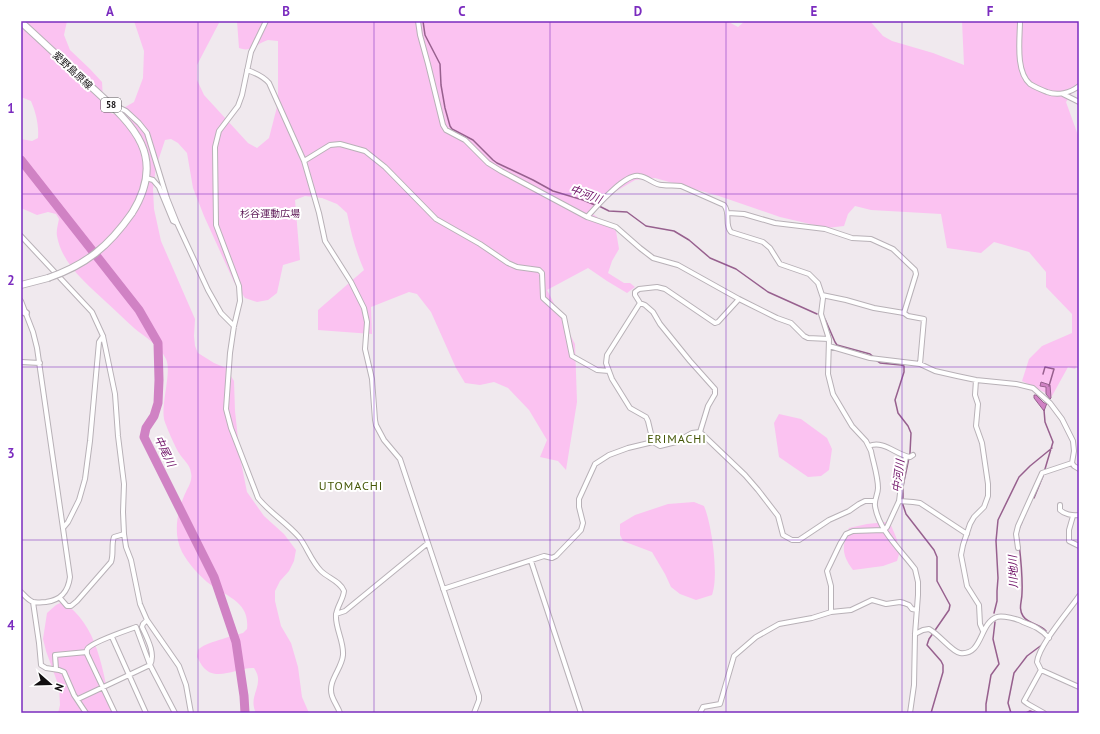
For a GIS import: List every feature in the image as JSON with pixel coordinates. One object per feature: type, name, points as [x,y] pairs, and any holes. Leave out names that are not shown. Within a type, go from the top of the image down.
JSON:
[{"type":"main road","name":"愛野島原線","points":[[21,22],[116,110],[133,128],[143,147],[146,158],[146,178],[140,198],[120,231],[99,251],[79,265],[48,278],[21,285]]},
{"type":"street","points":[[266,21],[251,52],[242,95],[238,106],[219,131],[215,147],[216,225],[239,286],[240,294],[228,372],[226,409],[231,428],[258,498],[300,538],[315,565],[322,573],[342,587],[344,595],[336,614],[343,654],[342,662],[333,679],[331,691],[340,713]]},
{"type":"street","points":[[418,21],[420,35],[446,130],[465,140],[488,163],[587,217],[616,227],[654,258],[678,264],[739,299],[777,318],[791,323],[804,336],[808,338],[829,339]]},
{"type":"street","points":[[1020,21],[1020,62],[1025,78],[1030,84],[1049,93],[1067,93],[1079,86]]},
{"type":"street","points":[[247,70],[259,74],[269,83],[304,161],[319,213],[325,241],[351,282],[364,308],[367,322],[365,348],[372,379],[376,425],[384,440],[400,460],[479,696],[474,713]]},
{"type":"street","points":[[1060,93],[1079,102]]},
{"type":"street","points":[[116,110],[120,108],[126,111],[140,123],[147,133],[167,198],[177,223],[221,313],[234,326]]},
{"type":"street","points":[[304,161],[330,145],[340,144],[365,151],[385,167],[436,219],[480,244],[508,263],[517,267],[539,270],[542,273],[543,298],[564,318],[572,356],[597,370],[609,371]]},
{"type":"street","points":[[587,217],[626,180],[635,176],[640,176],[658,184],[676,185],[691,190],[726,207],[728,213],[728,227],[731,232],[763,242],[770,248],[780,264],[805,272],[813,277],[818,283],[823,301],[821,314],[829,339],[828,374],[833,394],[852,426],[872,451],[878,488],[875,501],[877,512],[884,530],[915,569],[918,582],[914,678],[910,713]]},
{"type":"street","points":[[146,178],[153,180],[159,187],[173,221],[177,223]]},
{"type":"street","points":[[728,213],[744,214],[775,223],[825,230],[852,238],[870,239],[888,246],[899,254],[915,270],[916,274],[904,313]]},
{"type":"street","points":[[21,236],[92,312],[103,336],[115,394],[124,484],[123,512],[126,547],[131,560],[140,604],[147,620],[179,666],[186,685],[191,713]]},
{"type":"street","points":[[700,432],[708,406],[715,394],[715,389],[660,324],[653,312],[645,305],[640,303],[635,295],[637,289],[657,287],[665,289],[715,323],[718,322],[739,299]]},
{"type":"street","points":[[822,295],[874,308],[904,313],[908,316],[924,319],[920,364]]},
{"type":"street","points":[[21,301],[34,337],[40,363],[70,577],[68,588],[60,598],[48,602],[33,602],[27,599],[21,592]]},
{"type":"street","points":[[640,303],[607,354],[606,363],[612,379],[630,408],[646,417],[648,420],[653,442]]},
{"type":"street","points":[[63,528],[68,522],[79,500],[85,479],[99,342],[103,336]]},
{"type":"street","points":[[829,346],[874,358],[920,364],[935,371],[976,380],[1029,386],[1040,393],[1050,403],[1070,432],[1074,452],[1072,463]]},
{"type":"street","points":[[21,362],[40,363]]},
{"type":"street","points":[[976,380],[975,395],[978,404],[977,429],[982,443],[988,484],[988,496],[984,507],[972,520],[962,545],[961,555],[967,586],[979,605],[980,624],[983,631]]},
{"type":"street","points":[[443,589],[544,556],[552,558],[556,556],[581,530],[583,523],[579,507],[579,498],[595,464],[609,455],[628,448],[653,442],[660,446],[676,442],[692,434],[700,432]]},
{"type":"street","points":[[700,432],[735,465],[758,490],[778,516],[783,535],[792,540],[799,540],[829,520],[849,511],[865,501],[875,501]]},
{"type":"street","points":[[831,612],[831,586],[827,571],[846,534],[853,531],[884,530],[901,501],[902,471],[909,456],[888,447],[873,444],[869,446]]},
{"type":"street","points":[[1072,463],[1079,469]]},
{"type":"street","points":[[1018,548],[1016,534],[1018,526],[1042,473],[1072,463]]},
{"type":"street","points":[[901,501],[920,503],[967,534]]},
{"type":"street","points":[[1060,505],[1060,511],[1073,516],[1079,515]]},
{"type":"street","points":[[1073,516],[1069,530],[1069,542],[1079,546]]},
{"type":"street","points":[[60,598],[67,606],[71,606],[77,601],[111,562],[113,554],[112,543],[114,537],[124,534]]},
{"type":"street","points":[[336,614],[345,611],[428,543]]},
{"type":"street","points":[[531,561],[582,713]]},
{"type":"street","points":[[1079,596],[1049,638],[1037,659],[1041,670],[1079,688]]},
{"type":"street","points":[[700,713],[703,707],[720,704],[734,656],[756,637],[779,624],[792,620],[812,618],[831,612],[851,610],[872,600],[886,604],[900,602],[909,605],[912,609],[916,610]]},
{"type":"street","points":[[33,602],[40,643],[41,665],[46,668],[64,672],[74,695],[86,713]]},
{"type":"street","points":[[915,634],[923,630],[932,630],[955,651],[962,654],[974,650],[983,631],[993,619],[999,616],[1019,620],[1039,628],[1049,638]]},
{"type":"street","points":[[78,699],[150,665],[152,655],[142,627],[147,620]]},
{"type":"street","points":[[87,652],[88,648],[136,627],[150,665],[175,713]]},
{"type":"street","points":[[112,637],[146,713]]},
{"type":"street","points":[[56,669],[55,655],[87,652]]},
{"type":"street","points":[[87,652],[115,713]]},
{"type":"street","points":[[1041,670],[1024,701],[1044,713]]},
{"type":"green space","name":"杉谷運動広場","points":[[21,21],[67,21],[64,35],[70,50],[102,82],[103,99],[107,111],[113,114],[134,102],[143,78],[144,51],[134,21],[220,21],[197,65],[197,80],[204,95],[248,143],[257,148],[269,138],[278,103],[278,41],[268,40],[251,48],[239,48],[237,21],[727,21],[738,27],[745,21],[870,21],[883,36],[892,41],[933,53],[964,65],[962,21],[1079,21],[1079,83],[1066,102],[1079,138],[1079,362],[1075,369],[1068,367],[1052,396],[1022,381],[1029,359],[1042,346],[1072,333],[1072,314],[1046,287],[1046,272],[1029,252],[994,242],[981,253],[947,248],[941,214],[871,210],[855,206],[848,214],[844,226],[827,228],[780,217],[719,196],[655,178],[635,180],[598,202],[593,214],[616,231],[619,249],[612,261],[608,273],[624,283],[630,283],[635,287],[627,293],[588,268],[547,290],[575,344],[577,402],[566,470],[558,461],[540,457],[547,440],[529,410],[508,388],[494,382],[480,385],[465,383],[456,368],[431,312],[417,294],[409,292],[371,307],[372,334],[318,330],[318,310],[364,270],[354,242],[347,213],[337,204],[322,198],[305,196],[295,200],[300,260],[283,265],[277,293],[268,300],[257,302],[245,298],[234,282],[204,216],[193,188],[187,153],[178,143],[171,139],[165,140],[156,167],[153,189],[154,209],[161,241],[195,319],[194,336],[195,346],[198,353],[214,363],[226,368],[234,381],[235,411],[240,457],[247,492],[264,516],[284,534],[296,550],[294,561],[289,571],[280,581],[275,591],[275,601],[281,626],[291,643],[298,667],[302,697],[309,713],[256,713],[254,701],[258,680],[254,668],[215,674],[204,668],[197,657],[198,650],[201,647],[243,633],[247,629],[247,620],[245,612],[241,606],[229,596],[207,582],[190,564],[179,545],[177,531],[178,516],[191,476],[189,467],[178,451],[164,419],[163,412],[168,371],[166,359],[156,346],[134,328],[90,287],[69,264],[57,236],[59,219],[56,214],[48,212],[37,215],[21,208],[21,139],[32,141],[38,138],[38,128],[37,119],[31,101],[21,97]]},
{"type":"green space","points":[[779,414],[801,419],[827,438],[832,449],[829,470],[821,476],[808,477],[779,457],[774,423]]},
{"type":"green space","points":[[694,502],[704,506],[707,514],[714,550],[715,564],[712,595],[696,600],[680,594],[671,587],[652,552],[623,541],[620,535],[620,524],[635,515],[668,504]]},
{"type":"green space","points":[[886,522],[890,523],[900,551],[897,561],[883,566],[853,570],[846,559],[844,550],[845,540],[849,528]]},
{"type":"green space","points":[[62,602],[74,611],[84,622],[91,635],[101,664],[111,713],[58,713],[60,705],[59,687],[43,639],[47,613]]},
{"type":"shaded area","points":[[1041,382],[1050,385],[1050,399],[1046,394],[1046,387],[1040,386]]},
{"type":"shaded area","points":[[1034,395],[1036,395],[1044,403],[1047,403],[1044,411],[1034,398]]},
{"type":"waterway","name":"中河川","points":[[423,21],[425,35],[440,64],[441,85],[445,108],[452,129],[473,140],[497,163],[553,191],[595,205]]},
{"type":"waterway","name":"中尾川","points":[[21,160],[139,310],[158,343],[158,403],[154,416],[146,428],[144,437],[214,577],[236,642],[245,713]]},
{"type":"waterway","name":"中河川","points":[[599,206],[609,211],[627,212],[646,226],[674,231],[689,240],[710,258],[736,269],[768,292],[817,314]]},
{"type":"waterway","name":"中河川","points":[[825,319],[837,345],[870,354],[875,358]]},
{"type":"waterway","name":"中河川","points":[[877,361],[880,363],[904,366],[904,372],[895,400],[898,413],[908,426],[911,433],[910,453],[903,486],[903,505],[906,514],[934,550],[937,557],[937,581],[950,605],[949,610],[929,639],[927,645],[943,665],[943,672],[931,713]]},
{"type":"waterway","points":[[1043,374],[1045,367],[1054,369],[1049,386]]},
{"type":"waterway","points":[[1044,410],[1045,422],[1053,442],[1045,469]]},
{"type":"waterway","points":[[994,613],[997,601],[998,578],[996,541],[998,520],[1019,477],[1052,448]]},
{"type":"waterway","name":"川地川","points":[[1034,498],[1043,476]]},
{"type":"waterway","name":"川地川","points":[[1022,522],[1018,534],[1022,578],[1021,610],[1025,619],[1046,631]]},
{"type":"waterway","points":[[986,713],[991,675],[999,664],[993,639],[995,622]]},
{"type":"waterway","name":"川地川","points":[[1011,713],[1008,703],[1014,673],[1027,656],[1043,644]]},
{"type":"waterway","name":"川地川","points":[[1026,713],[1030,711],[1036,713]]},
{"type":"district","name":"ERIMACHI","points":[[677,439]]},
{"type":"district","name":"UTOMACHI","points":[[351,486]]}]
